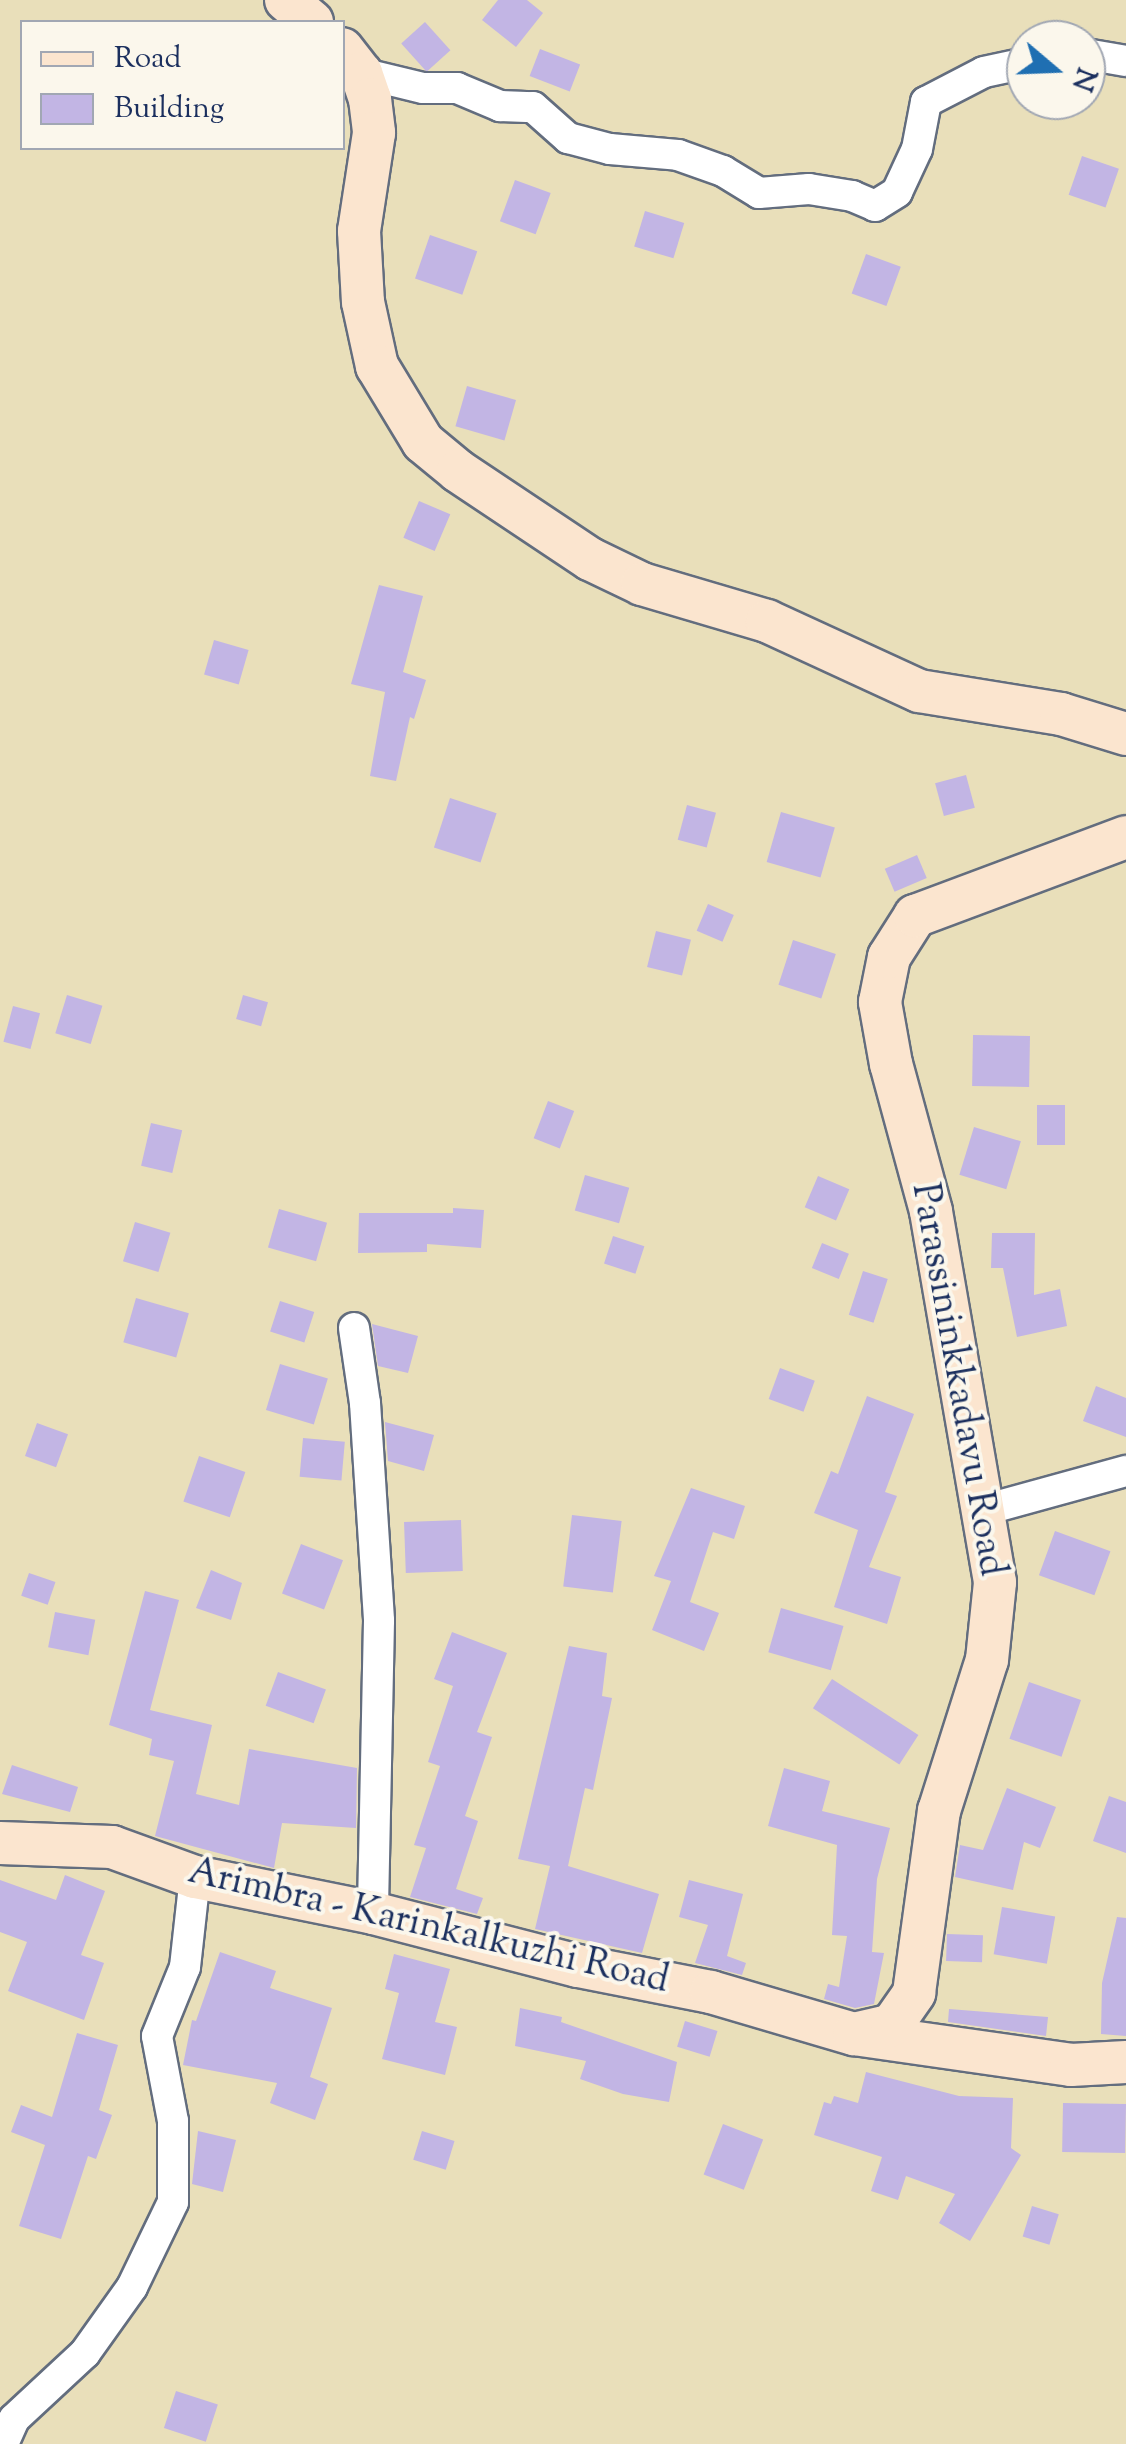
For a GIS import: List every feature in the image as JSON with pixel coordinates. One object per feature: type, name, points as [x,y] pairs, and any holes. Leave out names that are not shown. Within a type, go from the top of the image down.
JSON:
[{"type":"main road","points":[[286,0],[310,20]]},
{"type":"main road","points":[[352,61],[370,99],[374,133],[360,231],[363,302],[377,366],[423,442],[458,471],[590,559],[642,584],[767,621],[920,691],[1061,714],[1126,734]]},
{"type":"main road","name":"Parassininkkadavu Road","points":[[854,2034],[892,2025],[914,1993],[938,1811],[987,1660],[995,1582],[931,1211],[888,1048],[880,1002],[888,956],[916,916],[1126,836]]},
{"type":"main road","name":"Arimbra - Karinkalkuzhi Road","points":[[0,1844],[112,1847],[195,1877],[373,1913],[578,1966],[712,1992],[854,2034],[1071,2065],[1126,2062]]},
{"type":"street","points":[[352,61],[423,88],[457,88],[500,106],[534,107],[568,138],[610,149],[678,156],[724,171],[759,192],[808,189],[876,206],[897,192],[916,149],[926,102],[984,72],[1006,68]]},
{"type":"street","points":[[354,1328],[365,1402],[378,1621],[373,1913]]},
{"type":"street","points":[[984,1510],[1126,1471]]},
{"type":"street","points":[[3,2444],[14,2419],[85,2353],[132,2286],[173,2202],[172,2121],[157,2036],[185,1967],[195,1877]]},
{"type":"building","points":[[498,0],[527,0],[543,13],[516,47],[482,20]]},
{"type":"building","points":[[425,22],[450,50],[427,72],[401,43]]},
{"type":"building","points":[[540,49],[580,64],[570,91],[530,76]]},
{"type":"building","points":[[1082,156],[1119,169],[1106,207],[1069,195]]},
{"type":"building","points":[[515,180],[551,193],[536,234],[500,221]]},
{"type":"building","points":[[645,211],[684,223],[673,258],[634,246]]},
{"type":"building","points":[[430,235],[477,251],[462,295],[415,278]]},
{"type":"building","points":[[866,254],[901,267],[886,306],[852,293]]},
{"type":"building","points":[[467,386],[516,400],[504,440],[455,426]]},
{"type":"building","points":[[419,501],[450,514],[435,551],[403,538]]},
{"type":"building","points":[[379,585],[423,596],[403,672],[426,680],[414,719],[410,717],[396,781],[370,776],[385,692],[351,684]]},
{"type":"building","points":[[214,640],[249,650],[239,685],[204,675]]},
{"type":"building","points":[[966,775],[975,808],[944,816],[935,783]]},
{"type":"building","points":[[450,798],[497,813],[481,863],[434,847]]},
{"type":"building","points":[[687,805],[716,813],[707,848],[678,840]]},
{"type":"building","points":[[781,812],[835,827],[820,877],[767,862]]},
{"type":"building","points":[[917,855],[927,878],[895,892],[885,869]]},
{"type":"building","points":[[708,904],[734,915],[722,942],[697,931]]},
{"type":"building","points":[[656,931],[691,940],[682,976],[647,967]]},
{"type":"building","points":[[793,940],[836,954],[821,999],[778,985]]},
{"type":"building","points":[[67,995],[102,1006],[91,1044],[55,1033]]},
{"type":"building","points":[[243,995],[268,1002],[261,1026],[236,1019]]},
{"type":"building","points":[[13,1006],[40,1013],[30,1049],[3,1042]]},
{"type":"building","points":[[973,1035],[1030,1036],[1029,1087],[972,1086]]},
{"type":"building","points":[[548,1101],[574,1111],[560,1148],[534,1138]]},
{"type":"building","points":[[1037,1105],[1065,1105],[1065,1145],[1037,1145]]},
{"type":"building","points":[[151,1123],[182,1130],[172,1173],[141,1166]]},
{"type":"building","points":[[974,1127],[1021,1141],[1006,1189],[959,1175]]},
{"type":"building","points":[[585,1175],[629,1188],[619,1223],[575,1211]]},
{"type":"building","points":[[818,1176],[849,1189],[836,1221],[805,1207]]},
{"type":"building","points":[[453,1208],[484,1210],[481,1248],[427,1244],[427,1252],[358,1253],[359,1213],[453,1213]]},
{"type":"building","points":[[279,1209],[327,1223],[316,1261],[268,1247]]},
{"type":"building","points":[[135,1222],[170,1233],[158,1272],[123,1261]]},
{"type":"building","points":[[992,1233],[1035,1233],[1034,1295],[1060,1289],[1067,1326],[1017,1337],[1003,1268],[991,1268]]},
{"type":"building","points":[[613,1236],[644,1246],[635,1274],[604,1264]]},
{"type":"building","points":[[822,1243],[849,1254],[839,1279],[812,1268]]},
{"type":"building","points":[[863,1271],[888,1279],[874,1323],[849,1315]]},
{"type":"building","points":[[136,1298],[189,1313],[176,1357],[123,1342]]},
{"type":"building","points":[[280,1301],[314,1312],[304,1343],[270,1331]]},
{"type":"building","points":[[372,1324],[418,1336],[408,1373],[378,1366]]},
{"type":"building","points":[[280,1364],[328,1379],[314,1425],[266,1410]]},
{"type":"building","points":[[780,1368],[815,1381],[803,1412],[769,1399]]},
{"type":"building","points":[[1096,1386],[1126,1398],[1126,1437],[1083,1421]]},
{"type":"building","points":[[867,1396],[914,1414],[885,1492],[897,1496],[869,1567],[901,1577],[887,1624],[834,1607],[858,1530],[814,1513],[831,1471],[838,1474]]},
{"type":"building","points":[[385,1422],[434,1435],[424,1471],[388,1461]]},
{"type":"building","points":[[37,1423],[68,1434],[56,1467],[25,1456]]},
{"type":"building","points":[[303,1438],[345,1442],[341,1481],[300,1477]]},
{"type":"building","points":[[199,1456],[245,1472],[230,1517],[183,1501]]},
{"type":"building","points":[[691,1488],[745,1506],[734,1539],[713,1532],[690,1602],[719,1613],[704,1651],[652,1630],[671,1581],[654,1576]]},
{"type":"building","points":[[572,1515],[622,1521],[613,1593],[563,1586]]},
{"type":"building","points":[[461,1520],[463,1571],[406,1573],[404,1522]]},
{"type":"building","points":[[1055,1531],[1110,1551],[1094,1595],[1039,1575]]},
{"type":"building","points":[[301,1544],[343,1560],[324,1610],[282,1593]]},
{"type":"building","points":[[211,1570],[242,1583],[231,1620],[196,1608]]},
{"type":"building","points":[[29,1573],[55,1582],[48,1605],[21,1596]]},
{"type":"building","points":[[145,1591],[179,1600],[150,1710],[212,1725],[196,1794],[239,1805],[249,1749],[357,1768],[356,1828],[282,1823],[274,1868],[155,1836],[174,1761],[149,1755],[152,1739],[109,1725]]},
{"type":"building","points":[[781,1608],[843,1626],[831,1670],[768,1652]]},
{"type":"building","points":[[55,1612],[95,1620],[88,1655],[48,1647]]},
{"type":"building","points":[[452,1632],[507,1653],[477,1732],[492,1737],[465,1816],[478,1821],[456,1889],[483,1898],[477,1914],[410,1897],[426,1848],[414,1845],[440,1766],[428,1762],[453,1686],[434,1679]]},
{"type":"building","points":[[569,1646],[607,1653],[602,1696],[612,1698],[593,1790],[585,1788],[568,1866],[659,1894],[642,1953],[535,1929],[550,1866],[518,1859]]},
{"type":"building","points":[[278,1672],[326,1689],[314,1723],[266,1706]]},
{"type":"building","points":[[832,1679],[918,1735],[899,1764],[813,1708]]},
{"type":"building","points":[[1029,1682],[1081,1700],[1061,1757],[1009,1739]]},
{"type":"building","points":[[12,1765],[78,1787],[70,1812],[2,1794]]},
{"type":"building","points":[[784,1768],[830,1781],[822,1811],[890,1828],[877,1879],[872,1952],[884,1953],[874,2004],[855,2008],[824,1999],[828,1984],[839,1987],[847,1936],[832,1935],[837,1845],[768,1826]]},
{"type":"building","points":[[1007,1788],[1056,1807],[1040,1848],[1024,1842],[1013,1890],[955,1877],[960,1845],[983,1850]]},
{"type":"building","points":[[1109,1796],[1126,1802],[1126,1853],[1093,1841]]},
{"type":"building","points":[[65,1875],[105,1891],[81,1955],[104,1963],[84,2020],[8,1991],[27,1942],[0,1932],[0,1880],[56,1900]]},
{"type":"building","points":[[689,1880],[743,1894],[727,1956],[746,1963],[742,1975],[695,1963],[708,1925],[679,1917]]},
{"type":"building","points":[[1002,1907],[1055,1916],[1047,1964],[994,1954]]},
{"type":"building","points":[[1117,1917],[1126,1918],[1126,2036],[1101,2034],[1102,1983]]},
{"type":"building","points":[[947,1934],[983,1935],[982,1962],[946,1961]]},
{"type":"building","points":[[220,1952],[276,1971],[270,1988],[332,2008],[310,2077],[328,2084],[315,2120],[270,2103],[277,2083],[183,2065],[192,2020],[196,2021]]},
{"type":"building","points":[[394,1954],[450,1969],[435,2022],[457,2027],[445,2075],[382,2059],[399,1993],[385,1989]]},
{"type":"building","points":[[520,2008],[562,2017],[561,2022],[677,2062],[669,2102],[623,2094],[580,2079],[586,2061],[515,2046]]},
{"type":"building","points":[[949,2009],[1048,2017],[1046,2036],[948,2022]]},
{"type":"building","points":[[685,2021],[718,2031],[710,2057],[677,2047]]},
{"type":"building","points":[[77,2033],[118,2045],[99,2110],[112,2115],[96,2159],[88,2156],[61,2239],[19,2226],[45,2145],[11,2132],[21,2105],[52,2117]]},
{"type":"building","points":[[866,2072],[959,2096],[1013,2098],[1011,2148],[1021,2155],[970,2241],[939,2223],[955,2194],[906,2176],[898,2200],[871,2191],[882,2157],[814,2135],[824,2102],[831,2104],[834,2096],[858,2103]]},
{"type":"building","points":[[1063,2103],[1126,2104],[1125,2153],[1062,2152]]},
{"type":"building","points":[[723,2124],[763,2139],[744,2190],[704,2174]]},
{"type":"building","points":[[198,2131],[236,2140],[223,2192],[192,2184]]},
{"type":"building","points":[[422,2131],[455,2141],[446,2170],[413,2160]]},
{"type":"building","points":[[1032,2206],[1059,2214],[1049,2245],[1023,2237]]},
{"type":"building","points":[[176,2391],[218,2405],[206,2442],[164,2428]]}]
